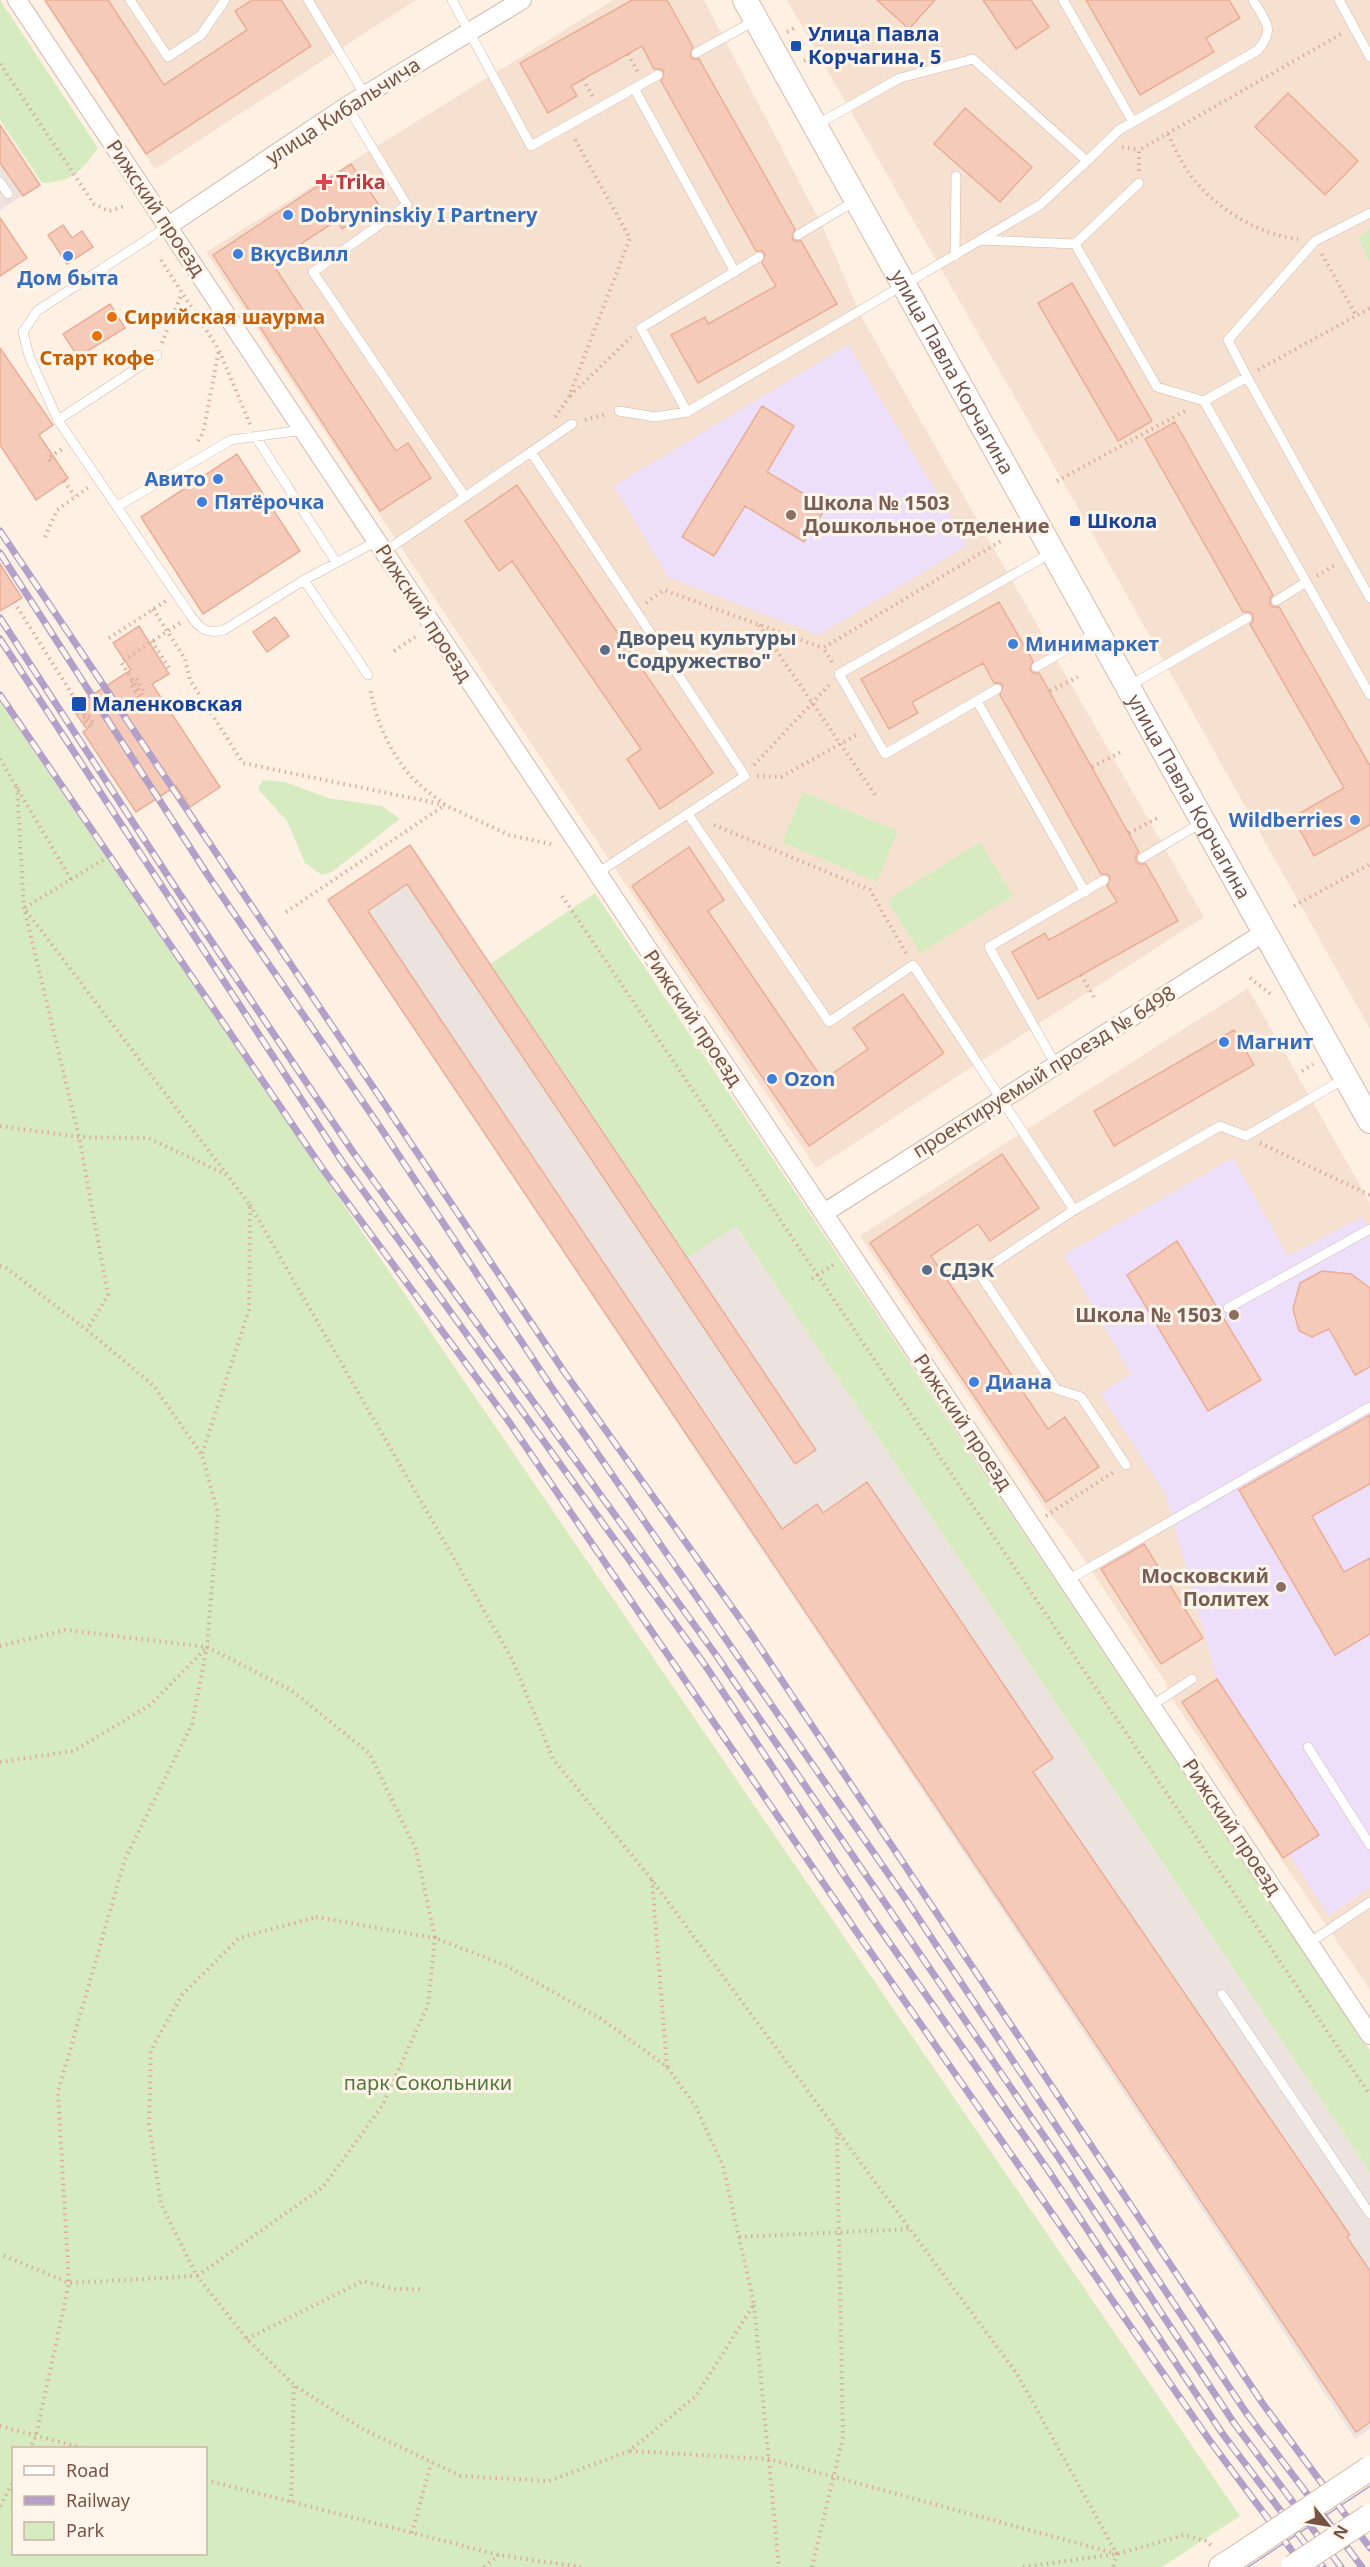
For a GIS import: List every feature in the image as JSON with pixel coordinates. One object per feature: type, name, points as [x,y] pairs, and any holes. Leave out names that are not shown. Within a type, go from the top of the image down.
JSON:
[{"type":"street","name":"Рижский проезд","points":[[17,0],[1370,2035]]},
{"type":"street","name":"улица Кибальчича","points":[[168,226],[347,106],[522,0]]},
{"type":"street","name":"улица Павла Корчагина","points":[[751,10],[1370,1120]]},
{"type":"street","name":"проектируемый проезд № 6498","points":[[824,1213],[1265,932]]},
{"type":"street","points":[[1224,2559],[1370,2468]]},
{"type":"street","points":[[1293,2567],[1370,2516]]},
{"type":"lane","points":[[130,0],[168,57],[201,35],[225,0]]},
{"type":"lane","points":[[308,0],[365,95]]},
{"type":"lane","points":[[452,0],[467,32],[531,146],[658,75]]},
{"type":"lane","points":[[1063,0],[1133,122]]},
{"type":"lane","points":[[620,411],[655,417],[687,412],[1040,205],[1119,130],[1258,50],[1267,39],[1268,26],[1253,0]]},
{"type":"lane","points":[[1339,0],[1370,57]]},
{"type":"lane","points":[[696,53],[751,10]]},
{"type":"lane","points":[[815,126],[900,78],[973,59],[1087,161]]},
{"type":"lane","points":[[634,88],[735,272]]},
{"type":"lane","points":[[347,106],[407,205],[313,272],[465,497]]},
{"type":"lane","points":[[955,256],[956,176]]},
{"type":"lane","points":[[0,182],[8,194]]},
{"type":"lane","points":[[981,240],[1075,244],[1139,183]]},
{"type":"lane","points":[[798,235],[856,200]]},
{"type":"lane","points":[[1370,213],[1315,241],[1228,340],[1370,598]]},
{"type":"lane","points":[[168,226],[37,311],[23,332],[29,356],[58,420],[200,628],[210,633],[224,630],[336,562],[380,546],[465,497],[572,424]]},
{"type":"lane","points":[[1075,244],[1156,387],[1204,401],[1370,695]]},
{"type":"lane","points":[[687,412],[641,328],[759,257]]},
{"type":"lane","points":[[58,420],[157,355]]},
{"type":"lane","points":[[1204,401],[1247,376]]},
{"type":"lane","points":[[118,506],[231,440],[303,430]]},
{"type":"lane","points":[[255,436],[336,562]]},
{"type":"lane","points":[[531,452],[745,776],[596,874]]},
{"type":"lane","points":[[997,689],[885,754],[839,674],[1053,552]]},
{"type":"lane","points":[[304,580],[368,675]]},
{"type":"lane","points":[[1276,601],[1306,582]]},
{"type":"lane","points":[[1127,687],[1247,618]]},
{"type":"lane","points":[[1036,667],[1098,632]]},
{"type":"lane","points":[[977,701],[1085,892]]},
{"type":"lane","points":[[688,814],[829,1022],[914,965],[1074,1210]]},
{"type":"lane","points":[[1142,858],[1203,822]]},
{"type":"lane","points":[[1056,1065],[989,947],[1104,880]]},
{"type":"lane","points":[[1126,1465],[1081,1397],[1056,1389],[979,1273],[1074,1210],[1220,1126],[1246,1136],[1346,1078]]},
{"type":"lane","points":[[1228,1308],[1370,1229]]},
{"type":"lane","points":[[1068,1580],[1370,1407]]},
{"type":"lane","points":[[1151,1706],[1192,1679]]},
{"type":"lane","points":[[1308,1747],[1370,1845]]},
{"type":"lane","points":[[1309,1943],[1370,1902]]},
{"type":"lane","points":[[1222,1994],[1370,2214]]},
{"type":"path","points":[[788,32],[796,27]]},
{"type":"path","points":[[1114,145],[1139,150],[1353,27]]},
{"type":"path","points":[[804,61],[813,56]]},
{"type":"path","points":[[0,64],[94,204],[109,211],[125,206]]},
{"type":"path","points":[[583,79],[599,107]]},
{"type":"path","points":[[567,125],[630,238],[568,399]]},
{"type":"path","points":[[1168,134],[1186,168],[1210,197],[1246,222],[1282,238],[1315,241],[1356,315]]},
{"type":"path","points":[[1139,150],[1139,183]]},
{"type":"path","points":[[161,260],[219,350],[255,436]]},
{"type":"path","points":[[157,355],[182,293]]},
{"type":"path","points":[[1247,376],[1370,308]]},
{"type":"path","points":[[531,452],[568,399],[641,328]]},
{"type":"path","points":[[180,468],[203,433],[219,350]]},
{"type":"path","points":[[1057,481],[1204,401]]},
{"type":"path","points":[[572,424],[620,411]]},
{"type":"path","points":[[45,537],[57,510],[99,479]]},
{"type":"path","points":[[64,481],[75,496]]},
{"type":"path","points":[[823,648],[1001,540]]},
{"type":"path","points":[[1306,582],[1347,558]]},
{"type":"path","points":[[635,610],[664,590],[823,648],[839,674],[745,776]]},
{"type":"path","points":[[109,638],[177,594]]},
{"type":"path","points":[[14,602],[92,726]]},
{"type":"path","points":[[153,609],[185,659],[190,680],[243,763],[445,805],[509,835],[559,845]]},
{"type":"path","points":[[759,625],[876,796]]},
{"type":"path","points":[[142,695],[136,679],[134,681],[121,662],[167,631]]},
{"type":"path","points":[[152,641],[169,668]]},
{"type":"path","points":[[368,675],[372,705],[384,734],[409,774],[445,805]]},
{"type":"path","points":[[1050,692],[1078,676]]},
{"type":"path","points":[[745,776],[781,777],[870,727]]},
{"type":"path","points":[[1092,767],[1121,752]]},
{"type":"path","points":[[0,759],[72,880]]},
{"type":"path","points":[[17,787],[24,908],[79,1137],[108,1294],[87,1330]]},
{"type":"path","points":[[286,912],[445,805]]},
{"type":"path","points":[[688,814],[870,890],[914,965]]},
{"type":"path","points":[[1129,833],[1159,817]]},
{"type":"path","points":[[24,908],[103,860]]},
{"type":"path","points":[[1294,906],[1370,864]]},
{"type":"path","points":[[562,896],[819,1274],[1370,2095]]},
{"type":"path","points":[[24,908],[250,1205],[512,1659],[553,1759],[652,1880],[1017,2374],[1117,2554],[1113,2567]]},
{"type":"path","points":[[1081,975],[1095,999]]},
{"type":"path","points":[[0,1126],[79,1137],[148,1138],[227,1175]]},
{"type":"path","points":[[1246,1136],[1370,1195]]},
{"type":"path","points":[[202,1455],[249,1310],[250,1205]]},
{"type":"path","points":[[812,1280],[840,1260]]},
{"type":"path","points":[[0,1266],[5,1267],[87,1330],[153,1385],[202,1455],[218,1513],[207,1647],[192,1724],[125,1859],[58,2092],[69,2283],[36,2436],[30,2447]]},
{"type":"path","points":[[1044,1517],[1126,1465]]},
{"type":"path","points":[[0,1646],[65,1630],[207,1647],[291,1690],[369,1753],[416,1848],[435,1938],[428,2005],[382,2106],[323,2187],[197,2276],[69,2283],[0,2254]]},
{"type":"path","points":[[0,1762],[74,1751],[150,1705],[207,1647]]},
{"type":"path","points":[[652,1880],[667,2067]]},
{"type":"path","points":[[753,2304],[696,2396],[629,2451],[549,2481],[461,2476],[364,2430],[294,2385],[247,2338],[197,2276],[161,2204],[149,2124],[151,2050],[182,1995],[239,1938],[316,1917],[435,1938],[507,1966],[603,2020],[667,2067],[696,2107],[723,2166],[739,2237],[753,2304],[779,2567]]},
{"type":"path","points":[[812,2567],[843,2437],[837,2131]]},
{"type":"path","points":[[739,2237],[909,2229]]},
{"type":"path","points":[[247,2338],[363,2282],[394,2289],[423,2289]]},
{"type":"path","points":[[291,2502],[294,2385]]},
{"type":"path","points":[[0,2426],[79,2447]]},
{"type":"path","points":[[629,2451],[769,2459],[1117,2554]]},
{"type":"path","points":[[412,2533],[431,2463]]},
{"type":"path","points":[[207,2480],[499,2555],[581,2567]]},
{"type":"path","points":[[0,2506],[12,2484]]},
{"type":"path","points":[[1023,2567],[1117,2554],[1184,2535],[1206,2541],[1224,2559]]},
{"type":"path","points":[[484,2567],[499,2555]]},
{"type":"shaded area","points":[[43,0],[416,0],[155,169]]},
{"type":"shaded area","points":[[613,0],[704,0],[823,227],[862,318],[1204,917],[816,1168],[494,688],[206,252]]},
{"type":"shaded area","points":[[787,0],[1370,0],[1370,1029],[1066,487]]},
{"type":"shaded area","points":[[0,125],[40,185],[0,210]]},
{"type":"shaded area","name":"Школа № 1503 Дошкольное отделение","points":[[848,345],[968,545],[819,635],[668,577],[614,486]]},
{"type":"shaded area","points":[[410,845],[687,1257],[735,1225],[1370,2172],[1370,2429],[1355,2439],[328,900]]},
{"type":"shaded area","points":[[1248,988],[1370,1203],[1370,1990],[1175,1703],[1164,1680],[1073,1543],[1044,1507],[860,1236]]},
{"type":"shaded area","points":[[1233,1158],[1288,1256],[1362,1217],[1370,1230],[1370,1887],[1329,1916],[1289,1854],[1319,1834],[1217,1679],[1166,1495],[1101,1394],[1131,1374],[1064,1255]]},
{"type":"green space","points":[[0,0],[98,148],[81,169],[68,178],[42,183],[0,120]]},
{"type":"green space","points":[[1370,229],[1370,262],[1358,238]]},
{"type":"green space","name":"парк Сокольники","points":[[0,702],[1240,2516],[1162,2567],[0,2567]]},
{"type":"green space","points":[[263,780],[285,782],[328,798],[382,806],[400,819],[332,872],[322,875],[305,863],[287,821],[258,789]]},
{"type":"green space","points":[[803,792],[898,831],[877,882],[782,842]]},
{"type":"green space","points":[[980,842],[1013,896],[920,953],[887,900]]},
{"type":"green space","points":[[595,893],[1370,2050],[1370,2172],[736,1226],[687,1258],[490,964]]},
{"type":"building","points":[[45,0],[108,0],[164,85],[247,30],[235,11],[252,0],[281,0],[311,46],[146,154]]},
{"type":"building","points":[[632,0],[667,0],[693,47],[690,56],[693,59],[699,59],[795,229],[792,238],[795,241],[801,241],[837,304],[698,383],[671,335],[705,317],[708,324],[776,286],[762,263],[765,254],[762,251],[756,251],[661,81],[664,72],[661,69],[654,69],[642,46],[571,86],[577,96],[548,113],[520,63]]},
{"type":"building","points":[[877,0],[935,0],[909,29]]},
{"type":"building","points":[[983,0],[1031,0],[1049,27],[1016,49]]},
{"type":"building","points":[[1086,0],[1229,0],[1240,18],[1206,38],[1214,52],[1140,95]]},
{"type":"building","points":[[1288,93],[1358,161],[1325,195],[1255,127]]},
{"type":"building","points":[[965,108],[1032,167],[1000,202],[934,144]]},
{"type":"building","points":[[0,125],[40,185],[23,196],[0,163]]},
{"type":"building","points":[[351,164],[379,205],[342,229],[337,220],[272,263],[396,451],[408,443],[431,478],[380,511],[213,255]]},
{"type":"building","points":[[0,218],[27,258],[0,276]]},
{"type":"building","points":[[63,225],[72,238],[82,231],[93,247],[67,264],[48,235]]},
{"type":"building","points":[[1072,283],[1152,421],[1118,441],[1038,303]]},
{"type":"building","points":[[110,304],[125,328],[78,357],[63,334]]},
{"type":"building","points":[[0,348],[53,425],[39,435],[68,478],[36,500],[0,445]]},
{"type":"building","points":[[762,406],[794,426],[767,472],[826,507],[804,542],[745,506],[714,556],[682,537]]},
{"type":"building","points":[[1175,422],[1273,595],[1270,598],[1270,604],[1273,607],[1279,607],[1370,766],[1370,825],[1314,856],[1293,817],[1344,788],[1250,624],[1253,621],[1253,615],[1250,612],[1243,612],[1145,439]]},
{"type":"building","points":[[237,454],[300,551],[203,614],[141,517]]},
{"type":"building","points":[[517,485],[713,773],[660,809],[627,759],[641,749],[512,561],[499,571],[465,521]]},
{"type":"building","points":[[0,564],[22,598],[0,611]]},
{"type":"building","points":[[999,602],[1033,661],[1030,670],[1033,673],[1039,673],[1139,852],[1136,855],[1136,861],[1139,864],[1146,864],[1178,921],[1038,999],[1012,952],[1045,933],[1049,940],[1117,902],[1107,886],[1110,877],[1107,874],[1101,874],[1000,695],[1003,686],[1000,683],[994,683],[983,663],[912,702],[918,713],[889,729],[861,679]]},
{"type":"building","points":[[275,617],[289,636],[267,652],[253,632]]},
{"type":"building","points":[[139,626],[169,674],[152,684],[220,787],[190,807],[176,786],[136,812],[83,732],[87,729],[76,714],[79,712],[75,706],[131,670],[113,643]]},
{"type":"building","points":[[410,845],[816,1450],[795,1464],[407,884],[368,911],[782,1529],[817,1504],[823,1513],[867,1482],[1053,1758],[1033,1772],[1350,2235],[1347,2237],[1370,2271],[1370,2422],[1356,2432],[328,900]]},
{"type":"building","points":[[689,847],[724,900],[708,911],[823,1080],[868,1049],[853,1028],[903,994],[944,1053],[809,1146],[632,886]]},
{"type":"building","points":[[1234,1030],[1254,1065],[1114,1146],[1094,1111]]},
{"type":"building","points":[[1002,1154],[1039,1208],[990,1241],[978,1224],[931,1256],[1048,1429],[1065,1417],[1099,1467],[1046,1502],[870,1243]]},
{"type":"building","points":[[1177,1241],[1261,1380],[1208,1411],[1127,1275]]},
{"type":"building","points":[[1322,1271],[1351,1274],[1370,1288],[1370,1367],[1355,1375],[1329,1329],[1312,1337],[1299,1331],[1293,1309],[1300,1283]]},
{"type":"building","points":[[1370,1415],[1370,1484],[1312,1516],[1344,1572],[1370,1558],[1370,1634],[1335,1655],[1239,1490]]},
{"type":"building","points":[[1144,1544],[1203,1638],[1161,1664],[1101,1569]]},
{"type":"building","points":[[1217,1679],[1319,1835],[1283,1858],[1182,1702]]},
{"type":"tram line","points":[[1248,2567],[1370,2486]]},
{"type":"railway","points":[[0,531],[565,1373],[751,1634],[1263,2404],[1370,2548]]},
{"type":"railway","points":[[0,553],[209,877],[382,1130],[550,1385],[907,1901],[1247,2414],[1362,2567]]},
{"type":"railway","points":[[0,618],[179,893],[353,1152],[716,1655],[1063,2164],[1234,2423],[1341,2567]]},
{"type":"railway","points":[[0,639],[341,1160],[705,1665],[873,1919],[1050,2173],[1222,2433],[1323,2567]]},
{"type":"railway","points":[[0,695],[322,1168],[507,1419],[856,1931],[1210,2441],[1304,2567]]},
{"type":"place","name":"Улица Павла Корчагина, 5","points":[[796,46]]},
{"type":"place","name":"Trika","points":[[324,182]]},
{"type":"place","name":"Dobryninskiy I Partnery","points":[[288,215]]},
{"type":"place","name":"ВкусВилл","points":[[238,254]]},
{"type":"place","name":"Дом быта","points":[[68,256]]},
{"type":"place","name":"Сирийская шаурма","points":[[112,317]]},
{"type":"place","name":"Старт кофе","points":[[97,336]]},
{"type":"place","name":"Авито","points":[[218,479]]},
{"type":"place","name":"Пятёрочка","points":[[202,502]]},
{"type":"place","name":"Школа № 1503 Дошкольное отделение","points":[[791,515]]},
{"type":"place","name":"Школа","points":[[1075,521]]},
{"type":"place","name":"Минимаркет","points":[[1013,644]]},
{"type":"place","name":"Дворец культуры \"Содружество\"","points":[[605,650]]},
{"type":"place","name":"Маленковская","points":[[79,704]]},
{"type":"place","name":"Wildberries","points":[[1355,820]]},
{"type":"place","name":"Магнит","points":[[1224,1042]]},
{"type":"place","name":"Ozon","points":[[772,1079]]},
{"type":"place","name":"СДЭК","points":[[927,1270]]},
{"type":"place","name":"Школа № 1503","points":[[1234,1315]]},
{"type":"place","name":"Диана","points":[[974,1382]]},
{"type":"place","name":"Московский Политех","points":[[1281,1587]]}]
